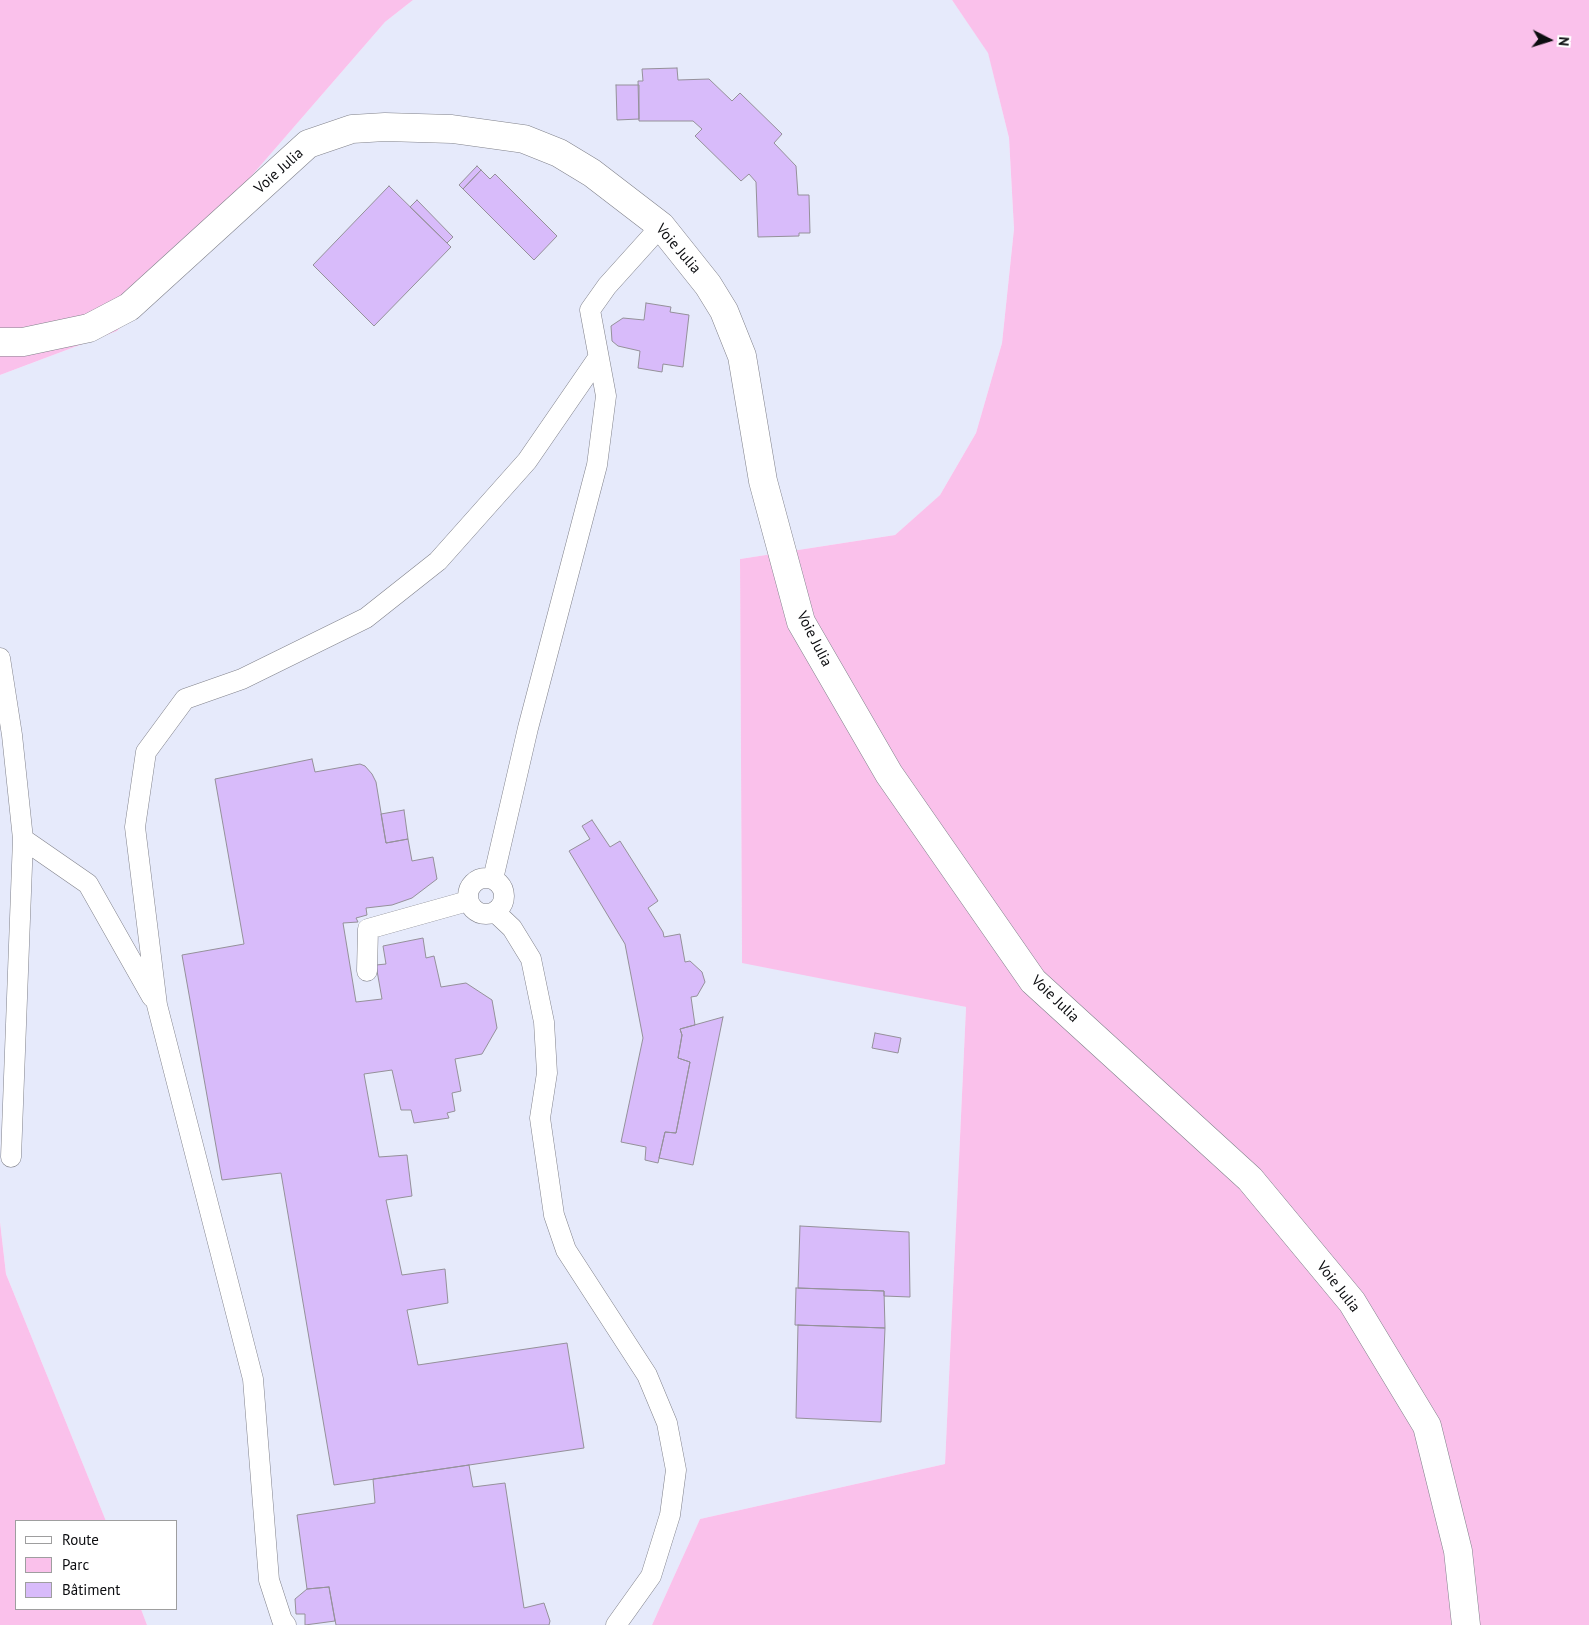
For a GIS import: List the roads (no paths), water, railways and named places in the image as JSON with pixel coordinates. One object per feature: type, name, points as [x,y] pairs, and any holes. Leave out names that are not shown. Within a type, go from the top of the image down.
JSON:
[{"type":"street","name":"Voie Julia","points":[[0,342],[23,342],[89,328],[129,307],[308,144],[352,129],[385,127],[452,130],[524,139],[559,153],[592,174],[661,226],[708,285],[724,311],[742,356],[763,481],[802,622],[879,757],[1033,981],[1250,1178],[1352,1302],[1427,1426],[1458,1551],[1466,1625]]},
{"type":"lane","points":[[493,879],[528,728],[597,465],[606,396],[590,310],[607,286],[661,226]]},
{"type":"lane","points":[[286,1625],[282,1620],[270,1580],[253,1379],[157,1005],[135,827],[146,752],[185,699],[242,679],[366,618],[438,561],[527,461],[598,358]]},
{"type":"lane","points":[[0,658],[12,735],[23,839],[10,1156]]},
{"type":"lane","points":[[23,839],[88,884],[157,1005]]},
{"type":"lane","points":[[484,877],[493,879],[503,890],[504,896],[500,908],[490,914],[478,913],[468,901],[468,893],[473,883],[484,877]]},
{"type":"lane","points":[[367,971],[368,928],[468,901]]},
{"type":"lane","points":[[495,912],[512,928],[531,959],[544,1022],[547,1073],[540,1118],[554,1215],[566,1250],[647,1375],[667,1422],[676,1470],[670,1514],[651,1576],[616,1625]]}]
